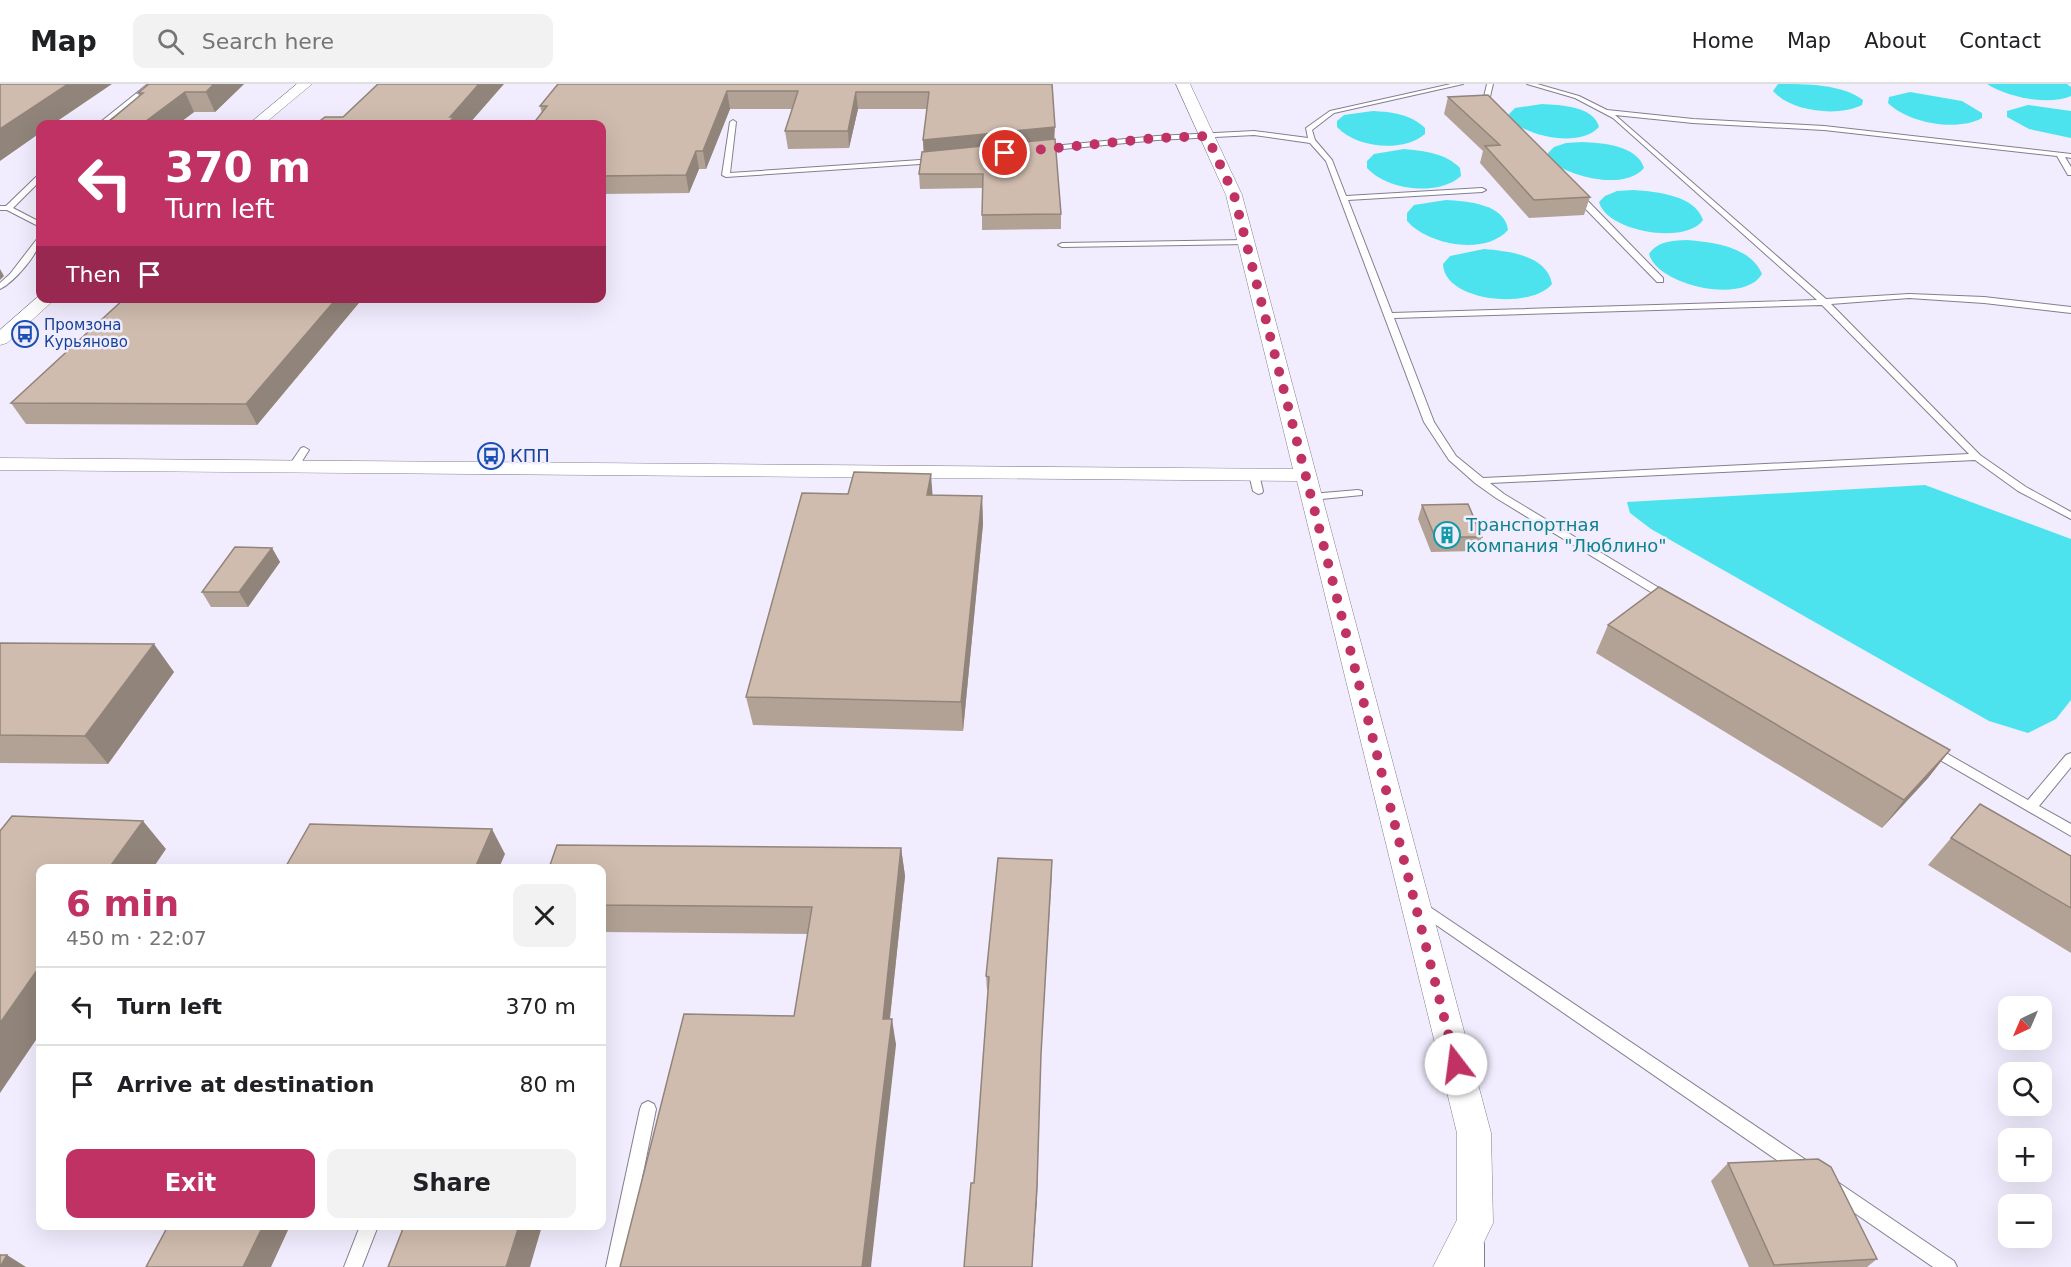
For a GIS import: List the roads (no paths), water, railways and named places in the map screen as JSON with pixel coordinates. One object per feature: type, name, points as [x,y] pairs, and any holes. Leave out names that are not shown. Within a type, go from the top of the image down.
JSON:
[{"type":"street","points":[[261,120],[305,84]]},
{"type":"street","points":[[1183,84],[1234,195],[1474,1133],[1475,1223],[1452,1267]]},
{"type":"street","points":[[0,339],[42,303]]},
{"type":"street","points":[[0,464],[298,458],[1308,486]]},
{"type":"lane","points":[[106,120],[152,84]]},
{"type":"lane","points":[[1460,84],[1332,112],[1308,129],[1312,141],[1329,160],[1429,422],[1452,458],[1479,481],[1542,523],[1674,600]]},
{"type":"lane","points":[[1490,84],[1486,102],[1494,110]]},
{"type":"lane","points":[[1530,84],[1577,97],[1615,117],[1824,302],[1977,458],[2022,489],[2071,516]]},
{"type":"lane","points":[[1605,112],[1694,121],[1824,128],[2071,156]]},
{"type":"lane","points":[[733,122],[726,175],[948,159]]},
{"type":"lane","points":[[1028,150],[1254,133],[1312,141]]},
{"type":"lane","points":[[2059,154],[2071,173]]},
{"type":"lane","points":[[36,181],[4,208],[36,223]]},
{"type":"lane","points":[[1569,186],[1660,280]]},
{"type":"lane","points":[[1343,198],[1482,190]]},
{"type":"lane","points":[[1062,244],[1246,242]]},
{"type":"lane","points":[[0,288],[13,276],[36,246]]},
{"type":"lane","points":[[1389,316],[1824,302],[1909,296],[1984,300],[2071,310]]},
{"type":"lane","points":[[1479,481],[1977,458]]},
{"type":"lane","points":[[1308,486],[1358,493]]},
{"type":"lane","points":[[1918,742],[2071,831]]},
{"type":"lane","points":[[2030,807],[2071,758]]},
{"type":"lane","points":[[1414,902],[1948,1267]]},
{"type":"lane","points":[[615,1267],[648,1109]]},
{"type":"lane","points":[[1462,1267],[1475,1223]]},
{"type":"lane","points":[[1475,1223],[1475,1267]]},
{"type":"lane","points":[[353,1267],[367,1230]]},
{"type":"water","points":[[1778,84],[1834,88],[1863,100],[1862,105],[1840,111],[1803,108],[1791,104],[1773,91]]},
{"type":"water","points":[[1987,84],[2067,84],[2071,87],[2071,96],[2051,100],[2028,99],[2005,93]]},
{"type":"water","points":[[1910,92],[1962,101],[1982,113],[1982,118],[1960,124],[1933,123],[1908,116],[1888,103],[1889,97]]},
{"type":"water","points":[[1542,104],[1567,106],[1584,111],[1596,120],[1599,127],[1580,137],[1555,138],[1530,131],[1510,120],[1509,114],[1515,108]]},
{"type":"water","points":[[2028,105],[2071,111],[2071,138],[2029,129],[2007,117],[2007,111]]},
{"type":"water","points":[[1373,111],[1407,117],[1425,128],[1425,134],[1405,144],[1380,146],[1356,140],[1337,127],[1337,121],[1344,115]]},
{"type":"water","points":[[1582,142],[1627,150],[1640,160],[1644,168],[1624,179],[1597,179],[1570,172],[1549,160],[1548,153],[1554,147],[1566,143]]},
{"type":"water","points":[[1404,149],[1427,152],[1448,159],[1460,168],[1461,176],[1439,187],[1413,188],[1387,181],[1376,176],[1367,168],[1367,161],[1374,154]]},
{"type":"water","points":[[1634,190],[1674,196],[1684,200],[1692,205],[1703,220],[1694,228],[1681,232],[1648,232],[1616,221],[1605,212],[1599,202],[1605,196],[1617,191]]},
{"type":"water","points":[[1446,200],[1464,201],[1493,209],[1505,221],[1508,230],[1498,238],[1485,243],[1457,244],[1428,236],[1407,221],[1407,213],[1414,205]]},
{"type":"water","points":[[1686,240],[1718,244],[1740,251],[1749,257],[1762,274],[1752,283],[1721,290],[1684,283],[1668,275],[1656,265],[1649,254],[1661,244]]},
{"type":"water","points":[[1484,249],[1515,253],[1535,261],[1549,274],[1552,284],[1541,292],[1526,297],[1490,298],[1472,294],[1458,287],[1447,277],[1443,264],[1450,256]]},
{"type":"water","points":[[1925,485],[2071,539],[2071,700],[2056,719],[2028,733],[1989,721],[1651,529],[1630,513],[1627,502]]},
{"type":"place","name":"Промзона Курьяново","points":[[25,334]]},
{"type":"place","name":"КПП","points":[[491,456]]},
{"type":"place","name":"Транспортная компания \"Люблино\"","points":[[1447,535]]}]
